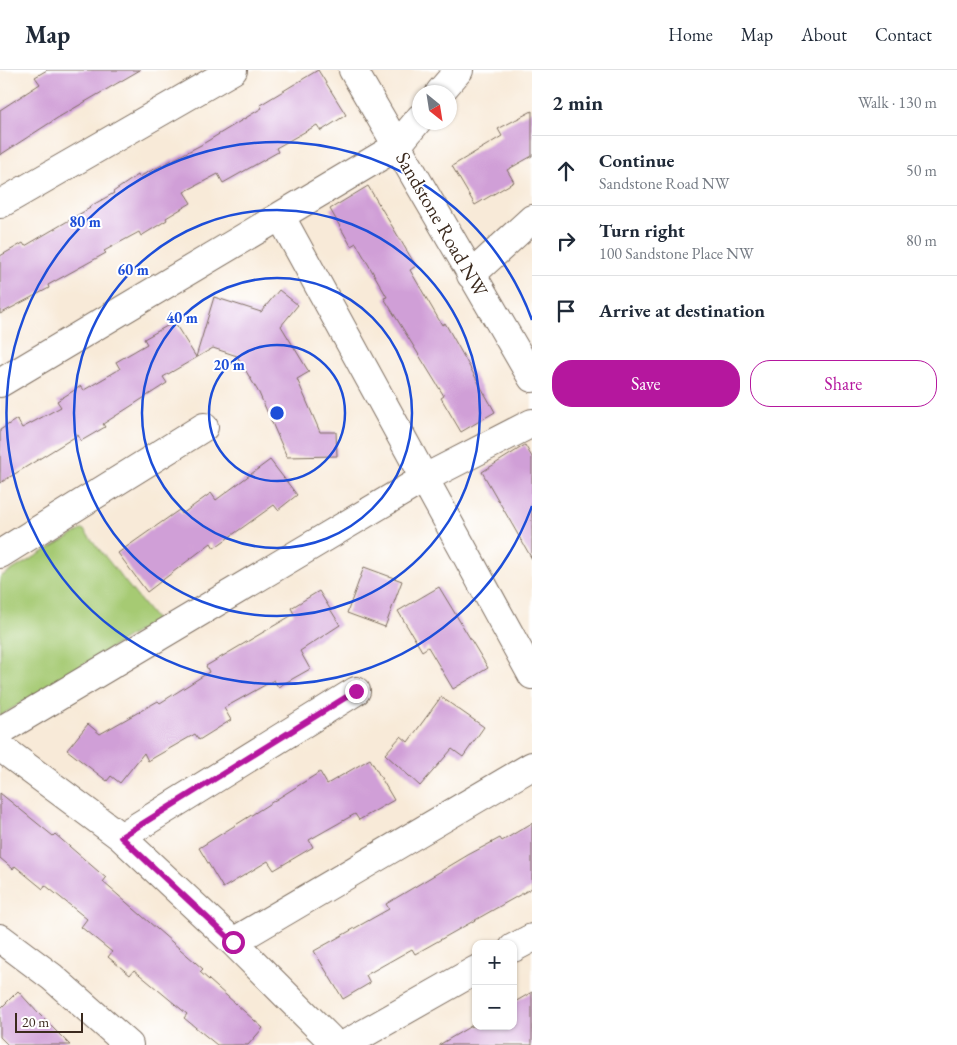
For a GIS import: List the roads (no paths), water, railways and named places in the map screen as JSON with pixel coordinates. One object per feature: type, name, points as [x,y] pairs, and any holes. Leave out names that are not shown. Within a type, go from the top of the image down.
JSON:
[{"type":"street","points":[[0,204],[233,70]]},
{"type":"street","name":"Sandstone Road NW","points":[[353,70],[396,147],[532,378]]},
{"type":"street","points":[[446,85],[459,70]]},
{"type":"street","points":[[0,383],[396,147],[412,128]]},
{"type":"street","points":[[281,217],[532,675]]},
{"type":"street","points":[[471,275],[532,219]]},
{"type":"street","points":[[0,731],[425,478],[532,423]]},
{"type":"street","points":[[0,554],[204,428]]},
{"type":"street","points":[[121,837],[356,691]]},
{"type":"street","points":[[0,747],[121,837],[233,942],[336,1045]]},
{"type":"street","points":[[233,942],[532,766]]},
{"type":"street","points":[[0,938],[52,977],[129,1045]]},
{"type":"street","points":[[517,946],[532,938]]},
{"type":"street","points":[[344,1045],[472,972]]}]
